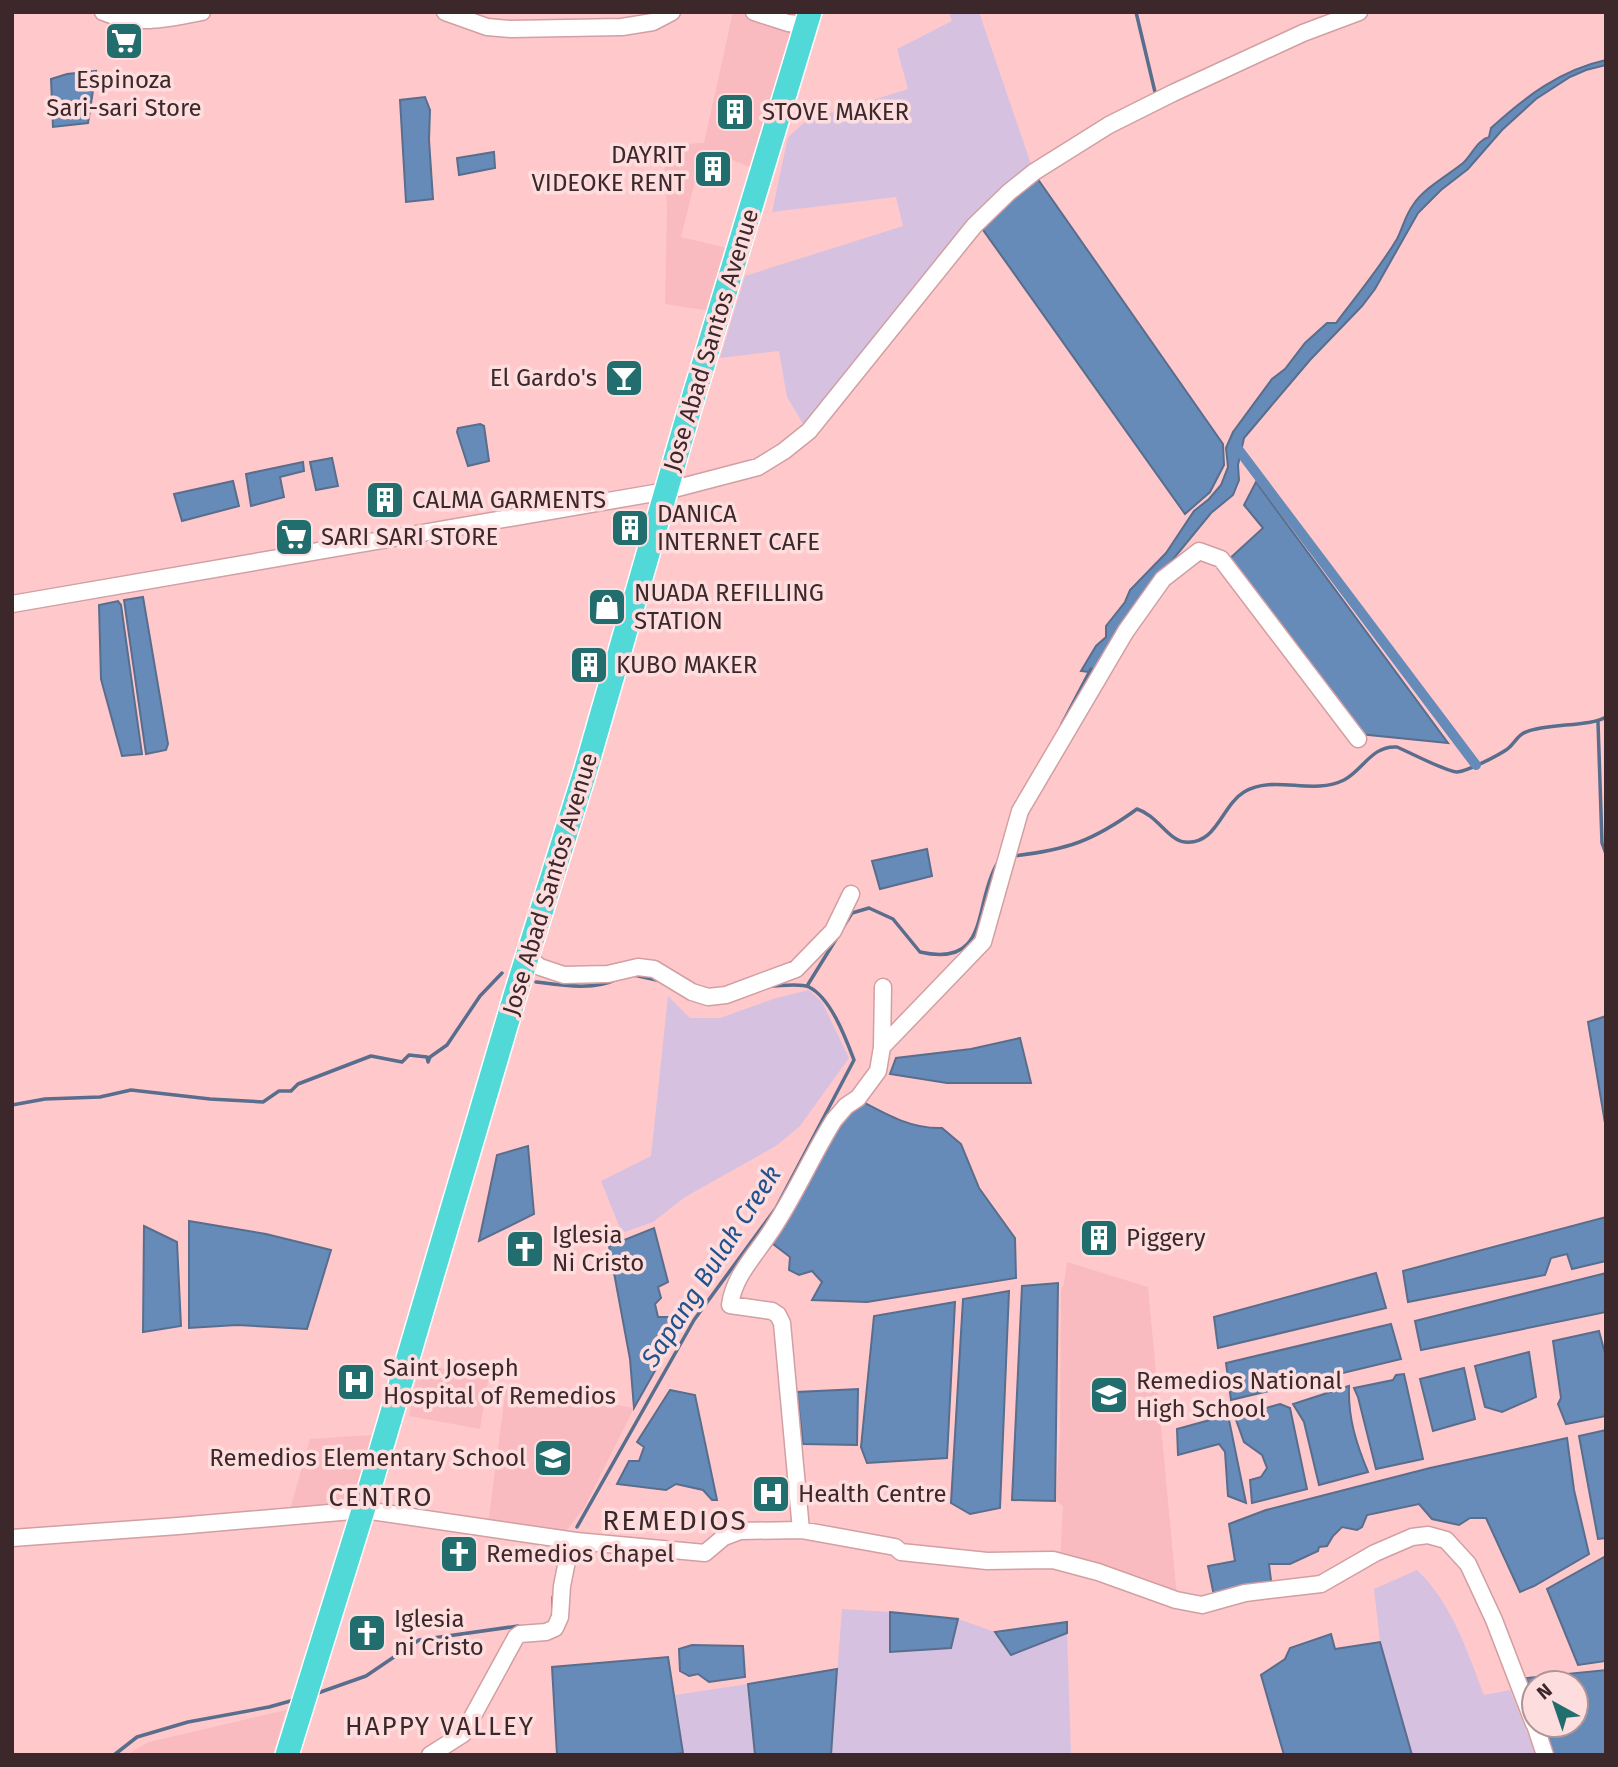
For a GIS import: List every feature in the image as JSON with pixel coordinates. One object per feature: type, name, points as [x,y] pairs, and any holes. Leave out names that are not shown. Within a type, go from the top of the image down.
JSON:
[{"type":"highway","name":"Jose Abad Santos Avenue","points":[[287,1755],[364,1510],[808,19]]},
{"type":"street","points":[[103,12],[121,20],[157,21],[202,12]]},
{"type":"street","points":[[446,12],[487,27],[511,29],[622,27],[653,22],[672,12]]},
{"type":"street","points":[[754,12],[788,23],[808,19]]},
{"type":"street","points":[[12,604],[666,491],[758,467],[784,451],[808,431],[966,236],[1009,192],[1034,172],[1109,125],[1173,93],[1303,33],[1359,12]]},
{"type":"street","points":[[882,1047],[983,942],[1020,811],[1126,631],[1163,579],[1199,551],[1221,559],[1359,739]]},
{"type":"street","points":[[527,957],[540,967],[564,975],[608,974],[638,967],[654,970],[692,992],[708,997],[726,995],[796,969],[833,931],[851,894]]},
{"type":"street","points":[[801,1530],[782,1323],[772,1311],[730,1305],[732,1290],[769,1234],[834,1120],[846,1106],[858,1098],[878,1071],[882,1047],[883,987]]},
{"type":"street","points":[[12,1538],[364,1510],[578,1541],[705,1553],[733,1532],[801,1530],[895,1547],[901,1552],[987,1561],[1054,1560],[1098,1572],[1176,1600],[1202,1605],[1245,1593],[1321,1584],[1375,1553],[1412,1537],[1428,1535],[1446,1540],[1468,1564],[1520,1688]]},
{"type":"street","points":[[430,1755],[463,1734],[516,1637],[555,1628],[560,1617],[562,1586],[569,1550],[571,1545],[578,1541]]},
{"type":"shaded area","points":[[733,12],[744,12],[788,25],[794,31],[752,168],[733,160],[701,157],[681,237],[727,248],[710,311],[665,304],[667,207],[663,145],[704,143]]},
{"type":"shaded area","points":[[949,12],[979,12],[1032,167],[806,429],[787,397],[779,351],[720,358],[745,276],[903,226],[896,197],[772,212],[788,137],[806,121],[908,89],[897,49],[952,21]]},
{"type":"shaded area","points":[[809,990],[822,1002],[849,1058],[800,1126],[776,1146],[685,1197],[653,1222],[622,1233],[601,1181],[651,1156],[668,996],[690,1018],[720,1018],[776,998]]},
{"type":"shaded area","name":"Remedios National High School","points":[[1067,1262],[1148,1287],[1177,1597],[1060,1560],[1063,1506],[1056,1501],[1060,1433],[1061,1290]]},
{"type":"shaded area","points":[[419,1365],[489,1375],[480,1429],[409,1416]]},
{"type":"shaded area","name":"Remedios Elementary School","points":[[506,1386],[634,1408],[584,1508],[563,1535],[488,1525]]},
{"type":"shaded area","points":[[372,1435],[352,1508],[289,1513],[310,1439]]},
{"type":"shaded area","points":[[1417,1570],[1449,1612],[1484,1695],[1510,1690],[1520,1715],[1520,1739],[1530,1739],[1536,1755],[1412,1755],[1380,1642],[1374,1589]]},
{"type":"shaded area","points":[[842,1609],[890,1612],[890,1652],[951,1648],[958,1619],[995,1632],[1011,1655],[1067,1633],[1071,1755],[831,1755]]},
{"type":"shaded area","points":[[748,1684],[755,1755],[668,1755],[683,1752],[675,1695]]},
{"type":"shaded area","points":[[286,1710],[273,1755],[126,1755],[149,1742]]},
{"type":"water","points":[[1606,60],[1606,65],[1570,77],[1536,99],[1502,130],[1468,169],[1418,213],[1375,289],[1362,306],[1310,360],[1244,438],[1238,465],[1239,480],[1233,495],[1211,513],[1156,580],[1096,673],[1081,671],[1096,646],[1106,637],[1106,626],[1125,602],[1130,590],[1166,553],[1194,511],[1221,485],[1228,467],[1226,448],[1233,432],[1272,379],[1285,369],[1305,343],[1327,323],[1336,323],[1390,250],[1418,199],[1463,163],[1478,144],[1489,137],[1491,128],[1530,95],[1573,70]]},
{"type":"water","points":[[96,71],[88,123],[53,127],[51,79],[67,74]]},
{"type":"water","points":[[425,97],[430,110],[433,199],[406,202],[400,100]]},
{"type":"water","points":[[494,152],[495,168],[459,175],[457,158]]},
{"type":"water","points":[[1035,175],[1223,444],[1224,465],[1210,492],[1185,514],[981,227]]},
{"type":"water","points":[[480,424],[484,426],[489,461],[468,466],[458,428]]},
{"type":"water","points":[[332,458],[338,486],[316,490],[310,462]]},
{"type":"water","points":[[303,462],[304,471],[280,477],[284,497],[251,506],[246,474]]},
{"type":"water","points":[[233,481],[239,506],[182,521],[174,494]]},
{"type":"water","points":[[1256,482],[1448,743],[1359,734],[1228,560],[1263,528],[1244,505]]},
{"type":"water","points":[[143,597],[168,744],[166,750],[146,754],[124,600]]},
{"type":"water","points":[[118,601],[121,605],[142,754],[122,756],[101,679],[99,605]]},
{"type":"water","points":[[927,849],[932,876],[880,889],[872,861]]},
{"type":"water","points":[[1606,1016],[1606,1129],[1588,1022]]},
{"type":"water","points":[[1020,1038],[1031,1083],[947,1083],[890,1074],[896,1058],[971,1049]]},
{"type":"water","points":[[861,1101],[910,1124],[942,1128],[961,1144],[979,1188],[1015,1238],[1016,1278],[867,1302],[812,1300],[822,1282],[812,1271],[799,1275],[789,1270],[790,1257],[773,1244],[846,1113]]},
{"type":"water","points":[[528,1146],[534,1214],[479,1241],[497,1155]]},
{"type":"water","points":[[1606,1217],[1606,1261],[1572,1269],[1567,1254],[1551,1258],[1545,1275],[1408,1302],[1403,1271]]},
{"type":"water","points":[[189,1221],[266,1234],[331,1250],[307,1329],[237,1325],[189,1328]]},
{"type":"water","points":[[144,1226],[177,1242],[181,1326],[143,1332]]},
{"type":"water","points":[[654,1228],[668,1282],[658,1287],[661,1298],[655,1304],[658,1317],[681,1317],[634,1408],[630,1359],[609,1246]]},
{"type":"water","points":[[1376,1273],[1386,1308],[1218,1348],[1214,1317]]},
{"type":"water","points":[[1606,1273],[1606,1312],[1421,1350],[1415,1321]]},
{"type":"water","points":[[1058,1283],[1055,1501],[1012,1500],[1022,1286]]},
{"type":"water","points":[[1009,1291],[1000,1508],[970,1514],[951,1503],[963,1299]]},
{"type":"water","points":[[955,1302],[947,1458],[867,1463],[861,1447],[874,1316]]},
{"type":"water","points":[[1391,1324],[1401,1359],[1231,1400],[1226,1363]]},
{"type":"water","points":[[1599,1331],[1606,1357],[1606,1416],[1566,1424],[1558,1404],[1561,1398],[1553,1341]]},
{"type":"water","points":[[1529,1352],[1536,1397],[1502,1412],[1485,1407],[1475,1366]]},
{"type":"water","points":[[1464,1368],[1475,1419],[1433,1431],[1420,1379]]},
{"type":"water","points":[[1404,1374],[1423,1459],[1376,1469],[1354,1388],[1393,1380],[1396,1375]]},
{"type":"water","points":[[1349,1386],[1354,1430],[1368,1472],[1319,1485],[1304,1422],[1293,1404]]},
{"type":"water","points":[[858,1389],[857,1445],[803,1444],[797,1392]]},
{"type":"water","points":[[670,1390],[695,1395],[717,1500],[712,1500],[703,1490],[676,1484],[666,1490],[617,1484],[629,1461],[639,1461],[644,1447],[637,1442]]},
{"type":"water","points":[[1280,1404],[1290,1408],[1307,1489],[1252,1503],[1250,1480],[1261,1477],[1267,1468],[1262,1455],[1244,1442],[1235,1417]]},
{"type":"water","points":[[1228,1415],[1246,1503],[1228,1496],[1225,1452],[1219,1444],[1178,1455],[1177,1429]]},
{"type":"water","points":[[1606,1430],[1606,1538],[1598,1539],[1579,1436]]},
{"type":"water","points":[[1567,1438],[1574,1490],[1589,1554],[1534,1586],[1520,1592],[1486,1518],[1470,1518],[1459,1525],[1432,1519],[1419,1504],[1367,1515],[1362,1527],[1357,1530],[1342,1527],[1327,1546],[1319,1547],[1318,1551],[1290,1564],[1269,1564],[1272,1589],[1214,1596],[1208,1566],[1235,1561],[1229,1524],[1266,1510],[1430,1468]]},
{"type":"water","points":[[1606,1556],[1606,1661],[1578,1665],[1547,1589]]},
{"type":"water","points":[[890,1612],[958,1619],[951,1648],[890,1652]]},
{"type":"water","points":[[1067,1622],[1067,1633],[1011,1655],[995,1632]]},
{"type":"water","points":[[1331,1634],[1335,1649],[1380,1642],[1412,1755],[1284,1755],[1261,1675],[1285,1659],[1290,1648]]},
{"type":"water","points":[[692,1645],[743,1646],[745,1677],[709,1682],[698,1674],[689,1676],[680,1671],[679,1649]]},
{"type":"water","points":[[668,1657],[683,1753],[557,1755],[552,1667]]},
{"type":"water","points":[[837,1669],[831,1755],[755,1755],[748,1684]]},
{"type":"water","points":[[1606,1670],[1606,1755],[1554,1755],[1548,1739],[1590,1739],[1590,1672]]},
{"type":"waterway","points":[[501,12],[507,12]]},
{"type":"waterway","points":[[1136,12],[1155,92]]},
{"type":"waterway","points":[[1235,445],[1476,765]]},
{"type":"waterway","points":[[1062,724],[1091,669]]},
{"type":"waterway","points":[[1013,856],[1049,851],[1079,842],[1107,829],[1137,809],[1151,817],[1179,841],[1196,841],[1212,831],[1236,798],[1244,792],[1268,785],[1332,784],[1351,776],[1374,754],[1388,747],[1397,747],[1457,772],[1502,753],[1526,732],[1606,717]]},
{"type":"waterway","points":[[1598,722],[1602,843],[1606,854]]},
{"type":"waterway","points":[[842,929],[852,913],[869,908],[893,919],[920,952],[943,954],[959,951],[969,942],[976,929],[997,864]]},
{"type":"waterway","points":[[807,986],[838,936]]},
{"type":"waterway","points":[[12,1105],[45,1099],[100,1097],[131,1090],[263,1102],[279,1091],[291,1091],[298,1084],[371,1056],[402,1062],[409,1055],[427,1057],[428,1062],[430,1057],[447,1045],[480,996],[502,973]]},
{"type":"waterway","points":[[634,975],[661,981]]},
{"type":"waterway","points":[[536,982],[588,986],[617,979]]},
{"type":"waterway","name":"Sapang Bulak Creek","points":[[577,1527],[694,1320],[776,1208],[854,1060],[837,1020],[817,992],[801,985],[771,986]]},
{"type":"waterway","name":"Sapang Bulak Creek","points":[[553,1597],[553,1614]]},
{"type":"waterway","name":"Sapang Bulak Creek","points":[[315,1694],[366,1676],[419,1640],[518,1626],[523,1628]]},
{"type":"waterway","points":[[114,1755],[137,1737],[188,1722],[294,1700]]},
{"type":"place","name":"Espinoza Sari-sari Store","points":[[124,41]]},
{"type":"place","name":"STOVE MAKER","points":[[735,112]]},
{"type":"place","name":"DAYRIT VIDEOKE RENT","points":[[713,169]]},
{"type":"place","name":"El Gardo's","points":[[624,378]]},
{"type":"place","name":"CALMA GARMENTS","points":[[385,500]]},
{"type":"place","name":"DANICA INTERNET CAFE","points":[[630,528]]},
{"type":"place","name":"SARI SARI STORE","points":[[294,537]]},
{"type":"place","name":"NUADA REFILLING STATION","points":[[607,607]]},
{"type":"place","name":"KUBO MAKER","points":[[589,665]]},
{"type":"place","name":"Piggery","points":[[1099,1238]]},
{"type":"place","name":"Iglesia Ni Cristo","points":[[525,1249]]},
{"type":"place","name":"Saint Joseph Hospital of Remedios","points":[[356,1382]]},
{"type":"place","name":"Remedios National High School","points":[[1109,1395]]},
{"type":"place","name":"Remedios Elementary School","points":[[553,1458]]},
{"type":"place","name":"Health Centre","points":[[771,1494]]},
{"type":"place","name":"Remedios Chapel","points":[[459,1554]]},
{"type":"place","name":"Iglesia ni Cristo","points":[[367,1633]]},
{"type":"district","name":"CENTRO","points":[[381,1497]]},
{"type":"district","name":"REMEDIOS","points":[[675,1520]]},
{"type":"district","name":"HAPPY VALLEY","points":[[440,1726]]}]
